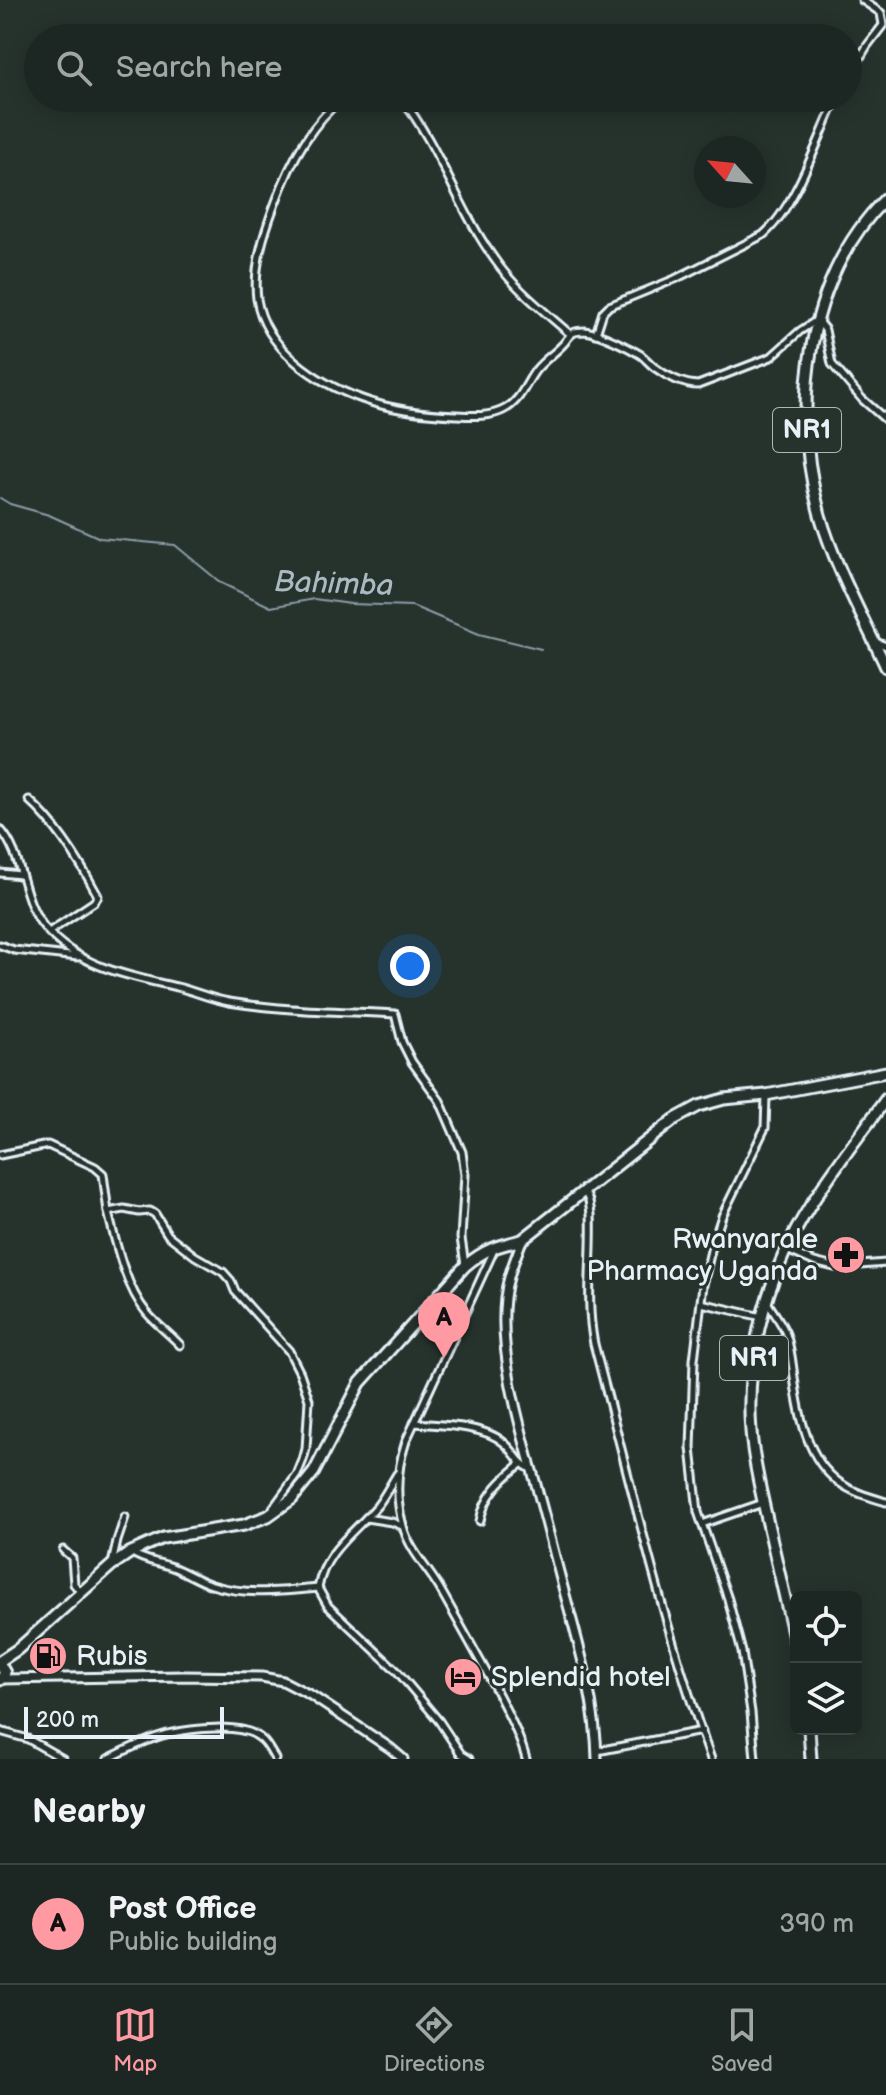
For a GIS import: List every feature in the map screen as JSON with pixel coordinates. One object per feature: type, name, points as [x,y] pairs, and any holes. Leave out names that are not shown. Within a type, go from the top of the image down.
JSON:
[{"type":"highway","name":"NR1","points":[[886,198],[847,250],[825,298],[817,320],[807,379],[810,464],[820,515],[839,566],[886,667]]},
{"type":"highway","points":[[2,1671],[18,1649],[112,1565],[131,1552],[163,1538],[231,1529],[268,1516],[292,1499],[307,1483],[360,1383],[465,1266],[496,1246],[522,1240],[659,1130],[688,1111],[724,1099],[766,1095],[886,1072]]},
{"type":"highway","name":"NR1","points":[[790,1619],[752,1448],[750,1399],[755,1353],[762,1317],[786,1249],[814,1201],[886,1099]]},
{"type":"highway","points":[[809,1735],[811,1759]]},
{"type":"street","points":[[862,0],[881,13],[884,24],[862,54]]},
{"type":"street","points":[[328,112],[303,145],[286,175],[266,229],[256,277],[257,300],[269,333],[285,353],[330,385],[361,399],[412,411],[480,415],[497,412],[515,402],[537,368],[570,334],[583,331],[596,334],[644,357],[656,369],[688,384],[698,385],[771,357],[817,320],[825,330],[832,364],[862,399],[886,420]]},
{"type":"street","points":[[411,112],[426,134],[493,258],[532,301],[570,334]]},
{"type":"street","points":[[596,334],[603,312],[609,306],[636,297],[699,267],[771,228],[792,195],[831,112]]},
{"type":"street","points":[[875,642],[886,646]]},
{"type":"street","points":[[29,800],[48,818],[71,850],[98,896],[91,905],[49,932]]},
{"type":"street","points":[[0,829],[17,856],[35,914],[49,932],[79,958]]},
{"type":"street","points":[[0,873],[21,875]]},
{"type":"street","points":[[0,945],[14,950],[79,958],[129,976],[232,1003],[395,1014],[402,1042],[412,1062],[440,1101],[462,1152],[465,1175],[461,1238],[465,1266]]},
{"type":"street","points":[[755,1759],[742,1652],[696,1499],[691,1448],[692,1377],[705,1274],[734,1188],[765,1128],[766,1095]]},
{"type":"street","points":[[0,1155],[48,1145],[95,1167],[103,1174],[108,1212],[133,1289],[147,1313],[180,1345]]},
{"type":"street","points":[[584,1190],[591,1214],[589,1311],[593,1336],[653,1571],[711,1759]]},
{"type":"street","points":[[108,1212],[124,1209],[155,1214],[168,1235],[223,1272],[235,1291],[289,1351],[309,1400],[306,1449],[297,1475],[268,1516]]},
{"type":"street","points":[[522,1240],[509,1276],[504,1317],[506,1344],[516,1409],[585,1671],[595,1723],[595,1757],[703,1730]]},
{"type":"street","points":[[496,1246],[403,1449],[398,1472],[400,1511],[408,1541],[440,1589],[493,1685],[522,1744],[526,1759]]},
{"type":"street","points":[[786,1249],[834,1267],[886,1263]]},
{"type":"street","points":[[767,1302],[786,1333],[800,1416],[816,1455],[840,1483],[886,1502]]},
{"type":"street","points":[[701,1303],[762,1317]]},
{"type":"street","points":[[414,1423],[488,1434],[506,1444],[521,1464],[532,1469]]},
{"type":"street","points":[[480,1521],[493,1491],[521,1464]]},
{"type":"street","points":[[398,1472],[379,1504],[336,1547],[320,1576],[318,1588],[334,1613],[397,1671],[439,1721],[461,1754],[469,1759]]},
{"type":"street","points":[[702,1524],[764,1503]]},
{"type":"street","points":[[112,1565],[125,1517]]},
{"type":"street","points":[[366,1518],[403,1527]]},
{"type":"street","points":[[63,1550],[72,1558],[74,1584],[82,1593]]},
{"type":"street","points":[[131,1552],[213,1585],[237,1591],[318,1588]]},
{"type":"street","points":[[2,1671],[27,1677],[246,1675],[283,1681],[312,1696],[403,1759]]},
{"type":"street","points":[[108,1759],[165,1734],[225,1728],[240,1729],[259,1737],[275,1759]]},
{"type":"street","points":[[0,1731],[28,1739],[63,1759]]},
{"type":"waterway","name":"Bahimba","points":[[0,498],[49,515],[100,538],[175,545],[221,583],[271,607],[314,599],[412,606],[479,634],[541,649]]},
{"type":"place","name":"Rwanyarale Pharmacy Uganda","points":[[846,1255]]},
{"type":"place","name":"Post Office","points":[[444,1358]]},
{"type":"place","name":"Rubis","points":[[48,1656]]},
{"type":"place","name":"Splendid hotel","points":[[463,1677]]}]
